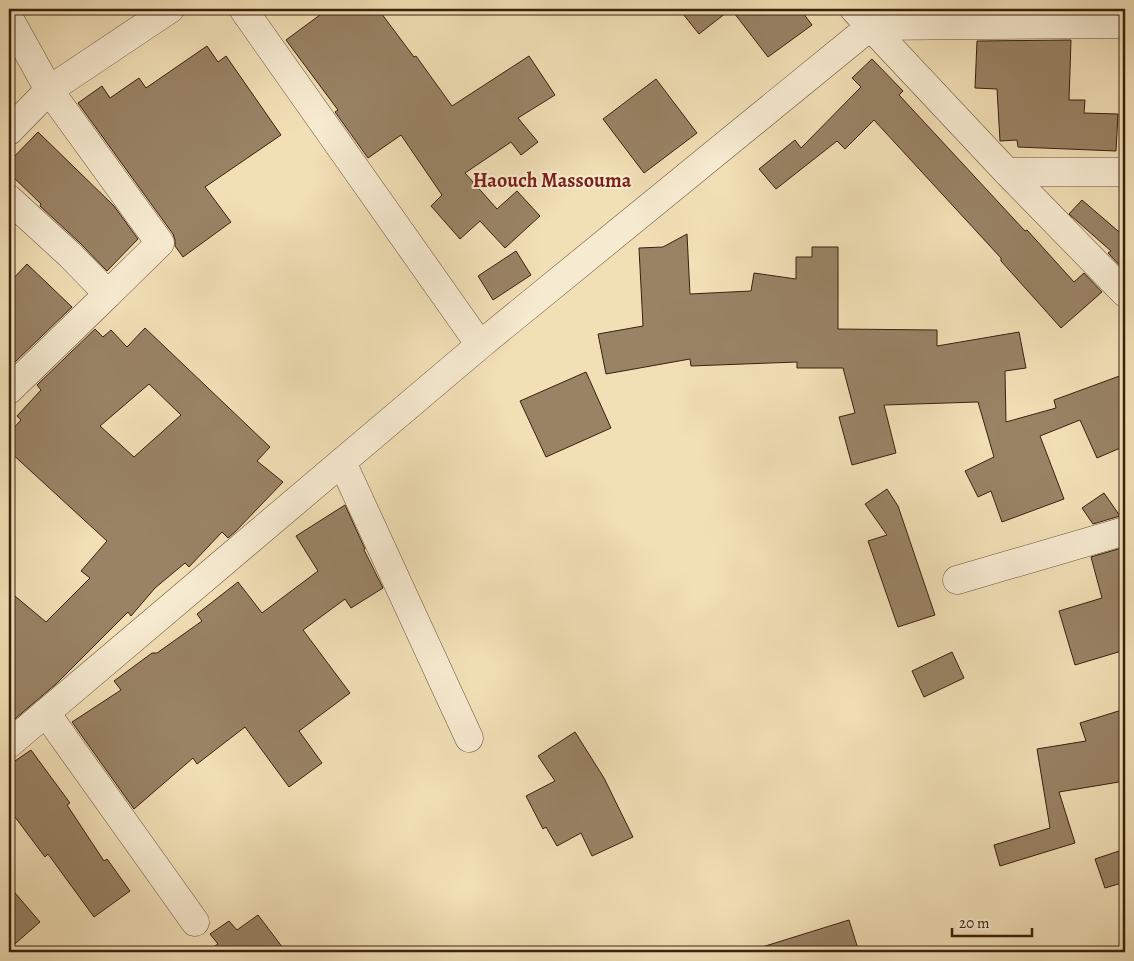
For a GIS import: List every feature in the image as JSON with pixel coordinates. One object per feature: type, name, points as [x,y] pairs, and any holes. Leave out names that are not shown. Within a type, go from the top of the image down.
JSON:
[{"type":"street","points":[[9,131],[49,90],[170,9]]},
{"type":"street","points":[[242,9],[480,345]]},
{"type":"street","points":[[862,17],[1007,172],[1125,293]]},
{"type":"street","points":[[9,744],[480,345],[862,17],[1125,24]]},
{"type":"street","points":[[9,18],[49,90],[160,243],[9,390]]},
{"type":"street","points":[[1007,172],[1125,172]]},
{"type":"street","points":[[9,200],[69,254],[108,294]]},
{"type":"street","points":[[342,462],[469,738]]},
{"type":"street","points":[[957,580],[1125,531]]},
{"type":"street","points":[[46,713],[195,922]]},
{"type":"building","points":[[328,9],[378,9],[414,57],[416,56],[452,106],[529,56],[555,95],[518,118],[538,142],[521,155],[511,142],[465,173],[497,209],[517,191],[540,216],[505,248],[480,221],[460,239],[431,206],[442,195],[401,135],[368,158],[335,112],[338,110],[286,40]]},
{"type":"building","points":[[679,9],[731,9],[699,34]]},
{"type":"building","points":[[731,9],[800,9],[812,25],[768,57]]},
{"type":"building","points":[[1071,40],[1069,100],[1085,100],[1084,113],[1118,114],[1116,151],[1018,147],[1017,140],[1000,141],[997,89],[975,88],[977,41]]},
{"type":"building","points":[[207,46],[218,62],[226,56],[281,135],[205,187],[231,222],[183,257],[175,246],[173,234],[78,103],[102,86],[110,98],[139,78],[146,88]]},
{"type":"building","points":[[872,59],[903,91],[899,95],[1074,282],[1084,273],[1102,292],[1061,328],[1001,261],[1001,258],[874,120],[845,149],[837,141],[776,189],[759,169],[795,140],[801,148],[861,87],[852,78]]},
{"type":"building","points":[[656,79],[697,133],[644,173],[603,119]]},
{"type":"building","points":[[38,132],[114,206],[138,239],[107,271],[9,173],[9,162]]},
{"type":"building","points":[[1082,200],[1125,237],[1125,271],[1108,253],[1111,251],[1069,214]]},
{"type":"building","points":[[687,234],[690,294],[751,291],[754,273],[796,279],[796,257],[812,257],[812,247],[838,247],[838,329],[937,330],[937,346],[1019,332],[1026,368],[1005,371],[1006,422],[1056,408],[1054,400],[1125,374],[1125,446],[1097,458],[1080,420],[1040,436],[1064,499],[1002,522],[991,491],[978,497],[965,471],[994,457],[978,402],[884,405],[896,453],[852,465],[839,417],[855,413],[843,368],[797,368],[797,362],[691,366],[690,359],[606,374],[598,334],[643,326],[639,248],[663,247]]},
{"type":"building","points":[[516,251],[531,275],[493,300],[478,276]]},
{"type":"building","points":[[27,264],[72,307],[14,363],[9,358],[9,283]]},
{"type":"building","points":[[145,328],[270,447],[257,461],[283,482],[235,532],[228,538],[222,532],[189,567],[185,563],[155,588],[131,616],[128,612],[56,684],[9,724],[9,591],[46,622],[90,578],[81,571],[107,541],[9,451],[9,433],[21,420],[17,416],[41,390],[37,385],[95,329],[103,337],[111,330],[127,347]],"holes":[[[149,384],[181,415],[134,457],[100,426]]]},
{"type":"building","points":[[586,372],[611,428],[546,457],[520,401]]},
{"type":"building","points":[[887,489],[898,506],[935,615],[898,627],[868,541],[887,535],[865,504]]},
{"type":"building","points":[[1104,493],[1120,516],[1093,524],[1082,508]]},
{"type":"building","points":[[345,505],[383,588],[351,608],[345,599],[303,630],[350,693],[299,731],[322,763],[289,787],[245,727],[197,764],[193,758],[134,809],[72,722],[121,690],[114,681],[152,653],[157,653],[202,621],[197,614],[238,582],[262,613],[318,571],[296,536]]},
{"type":"building","points":[[1125,547],[1125,650],[1075,665],[1059,611],[1102,598],[1091,557]]},
{"type":"building","points":[[952,652],[964,678],[924,697],[912,671]]},
{"type":"building","points":[[1125,709],[1125,781],[1059,792],[1075,843],[1000,866],[994,845],[1050,828],[1037,749],[1086,741],[1080,723]]},
{"type":"building","points":[[575,732],[604,778],[633,837],[592,856],[581,833],[557,846],[546,827],[543,829],[526,796],[555,781],[538,756]]},
{"type":"building","points":[[31,750],[70,803],[67,805],[104,861],[107,859],[130,891],[94,917],[48,854],[45,857],[9,809],[9,765]]},
{"type":"building","points":[[1125,849],[1125,882],[1105,888],[1095,859]]},
{"type":"building","points":[[9,886],[40,922],[9,949]]},
{"type":"building","points":[[258,915],[286,952],[206,952],[218,944],[210,934],[229,921],[237,930]]},
{"type":"building","points":[[849,920],[859,952],[762,952],[762,947]]},
{"type":"district","name":"Haouch Massouma","points":[[552,180]]}]
